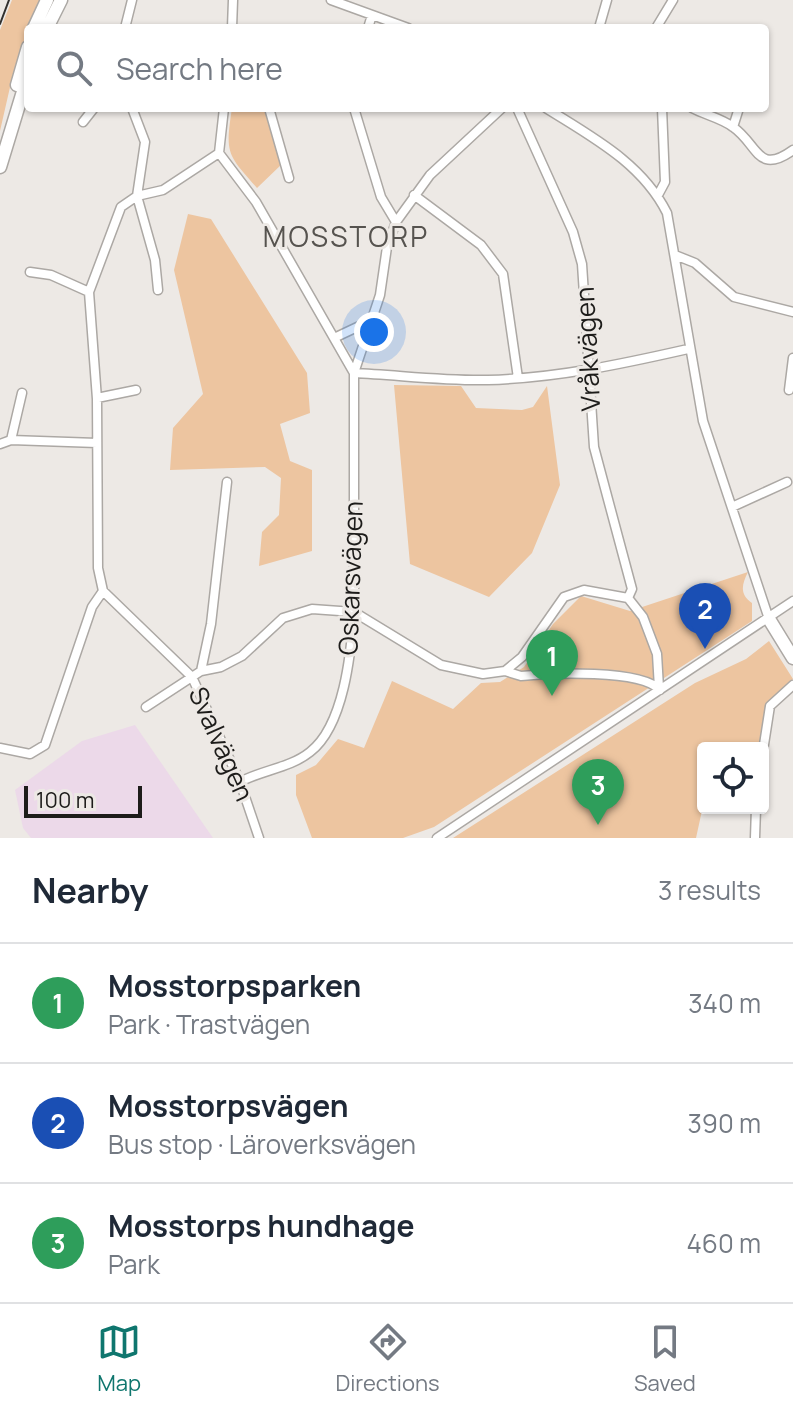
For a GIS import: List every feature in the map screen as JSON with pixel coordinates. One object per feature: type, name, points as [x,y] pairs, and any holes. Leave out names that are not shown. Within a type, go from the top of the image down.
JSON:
[{"type":"main road","points":[[36,24],[47,0]]},
{"type":"main road","points":[[49,24],[61,0]]},
{"type":"main road","points":[[0,167],[24,65]]},
{"type":"main road","points":[[11,123],[24,86]]},
{"type":"main road","points":[[769,619],[793,658]]},
{"type":"street","points":[[126,24],[132,0]]},
{"type":"street","points":[[232,24],[233,0]]},
{"type":"street","points":[[332,0],[397,24]]},
{"type":"street","points":[[600,24],[607,0]]},
{"type":"street","points":[[658,24],[673,0]]},
{"type":"street","points":[[369,24],[372,15]]},
{"type":"street","points":[[83,122],[91,112]]},
{"type":"street","points":[[134,112],[145,142],[137,196],[155,260],[158,290]]},
{"type":"street","points":[[224,112],[219,153],[256,202],[354,373],[486,380],[518,378],[590,371],[688,349]]},
{"type":"street","points":[[270,112],[289,178]]},
{"type":"street","points":[[355,112],[381,197],[396,222]]},
{"type":"street","name":"Oskarsvägen","points":[[240,782],[308,754],[324,739],[347,671],[354,612],[354,373],[380,295],[387,247],[396,222],[414,195],[445,159],[498,112]]},
{"type":"street","name":"Vråkvägen","points":[[519,112],[578,248],[585,285],[594,447],[632,589],[628,598]]},
{"type":"street","points":[[552,112],[618,154],[658,195],[667,213],[688,349],[703,421],[769,619]]},
{"type":"street","points":[[658,195],[665,182],[662,112]]},
{"type":"street","points":[[701,112],[733,127],[764,159],[775,160],[793,150]]},
{"type":"street","points":[[733,127],[738,112]]},
{"type":"street","points":[[0,748],[30,754],[40,750],[47,740],[92,607],[103,591],[98,568],[97,398],[89,292],[116,214],[137,196],[163,190],[219,153]]},
{"type":"street","points":[[414,195],[473,238],[503,274],[518,378]]},
{"type":"street","points":[[675,255],[695,263],[734,297],[793,312]]},
{"type":"street","points":[[30,272],[51,275],[89,292]]},
{"type":"street","points":[[334,338],[370,321]]},
{"type":"street","points":[[789,390],[793,358]]},
{"type":"street","points":[[97,398],[136,390]]},
{"type":"street","points":[[11,440],[22,393]]},
{"type":"street","points":[[0,444],[11,440],[97,443]]},
{"type":"street","points":[[201,671],[211,624],[227,482]]},
{"type":"street","points":[[732,507],[787,482]]},
{"type":"street","points":[[505,671],[522,657],[564,597],[584,590],[628,598],[643,617],[657,654],[660,690]]},
{"type":"street","name":"Svalvägen","points":[[103,591],[192,677],[240,782],[259,838]]},
{"type":"street","points":[[437,838],[793,601]]},
{"type":"street","points":[[146,707],[201,671],[242,656],[283,618],[312,609],[354,612],[421,654],[454,670],[483,674],[505,671],[521,676],[631,678],[653,683],[660,690]]},
{"type":"street","points":[[764,742],[770,706],[793,685]]},
{"type":"street","points":[[755,838],[756,814]]},
{"type":"shaded area","points":[[12,0],[40,0],[31,24],[24,24],[24,44],[13,74],[0,131],[0,30]]},
{"type":"shaded area","points":[[232,112],[265,112],[282,164],[257,188],[234,160],[229,135]]},
{"type":"shaded area","points":[[188,214],[211,219],[307,373],[310,413],[280,424],[290,461],[312,470],[312,551],[259,566],[262,532],[279,515],[281,478],[265,467],[170,470],[173,428],[203,394],[174,270]]},
{"type":"shaded area","points":[[394,385],[461,386],[476,408],[522,410],[533,407],[547,386],[560,485],[532,553],[489,597],[410,564]]},
{"type":"shaded area","points":[[748,572],[743,589],[752,603],[752,621],[434,827],[403,838],[312,838],[296,795],[296,775],[316,765],[338,739],[364,748],[392,681],[453,709],[481,683],[500,682],[524,667],[553,624],[581,596],[630,611]]},
{"type":"shaded area","points":[[769,641],[793,679],[766,704],[760,742],[697,742],[697,814],[701,814],[696,838],[453,838],[695,683],[746,659]]},
{"type":"shaded area","points":[[135,725],[213,838],[31,838],[23,828],[15,790],[82,741]]},
{"type":"tram line","points":[[0,24],[9,0]]},
{"type":"place","name":"Mosstorpsvägen","points":[[705,649]]},
{"type":"place","name":"Mosstorpsparken","points":[[552,696]]},
{"type":"place","name":"Mosstorps hundhage","points":[[598,825]]},
{"type":"district","name":"MOSSTORP","points":[[346,237]]}]
